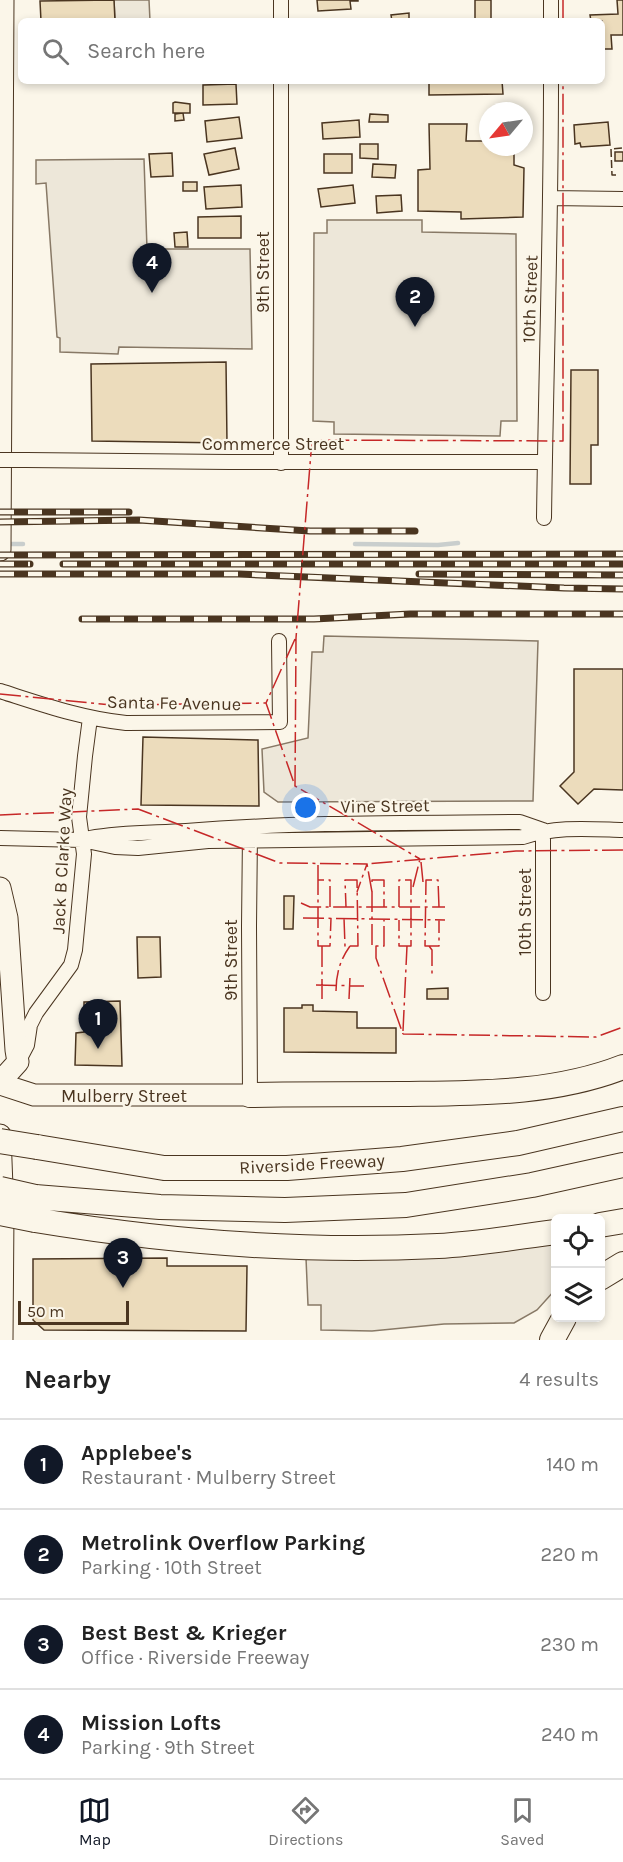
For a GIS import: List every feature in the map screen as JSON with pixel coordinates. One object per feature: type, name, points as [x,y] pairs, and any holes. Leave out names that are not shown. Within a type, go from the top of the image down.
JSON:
[{"type":"highway","points":[[250,1095],[492,1092],[555,1087],[609,1073],[623,1067]]},
{"type":"highway","name":"Riverside Freeway","points":[[0,1141],[164,1168],[286,1168],[402,1159],[507,1144],[619,1119]]},
{"type":"highway","points":[[0,1213],[35,1208],[160,1207],[285,1210],[406,1205],[532,1185],[623,1165]]},
{"type":"highway","points":[[0,1189],[35,1208],[95,1230],[257,1245],[336,1249],[440,1246],[551,1232]]},
{"type":"highway","points":[[605,1224],[623,1221]]},
{"type":"highway","points":[[605,1275],[623,1264]]},
{"type":"highway","points":[[552,1340],[561,1322]]},
{"type":"main road","points":[[0,550],[3,0]]},
{"type":"main road","points":[[0,888],[7,918],[18,1062],[0,1083]]},
{"type":"main road","name":"Mulberry Street","points":[[0,1083],[34,1095],[250,1095]]},
{"type":"main road","points":[[0,1135],[3,1213],[2,1340]]},
{"type":"street","points":[[281,0],[281,18]]},
{"type":"street","points":[[551,0],[551,18]]},
{"type":"street","name":"9th Street","points":[[281,84],[281,463]]},
{"type":"street","name":"10th Street","points":[[544,519],[551,198],[551,84]]},
{"type":"street","points":[[551,198],[623,199]]},
{"type":"street","name":"Commerce Street","points":[[0,460],[281,463],[545,462]]},
{"type":"street","name":"Santa Fe Avenue","points":[[0,691],[90,718],[126,723],[280,722],[279,641]]},
{"type":"street","name":"Jack B Clarke Way","points":[[18,1062],[27,1045],[30,1025],[36,1013],[64,976],[73,957],[83,864],[79,817],[90,718]]},
{"type":"street","name":"Vine Street","points":[[82,840],[116,834],[251,826],[520,822],[543,830],[623,830]]},
{"type":"street","name":"9th Street","points":[[250,1095],[251,826]]},
{"type":"street","name":"10th Street","points":[[543,830],[543,993]]},
{"type":"street","name":"Vine Street","points":[[0,838],[82,840],[114,847],[138,848],[208,841],[523,837],[543,830]]},
{"type":"shaded area","points":[[114,0],[149,0],[150,18],[115,18]]},
{"type":"shaded area","points":[[144,159],[147,249],[250,249],[252,349],[119,347],[118,354],[60,352],[46,183],[36,184],[36,160]]},
{"type":"shaded area","points":[[327,220],[422,220],[422,232],[516,234],[517,421],[501,421],[500,436],[334,434],[334,422],[313,421],[314,233],[327,233]]},
{"type":"shaded area","points":[[324,636],[538,641],[533,801],[278,802],[264,792],[262,749],[308,738],[312,652],[323,652]]},
{"type":"shaded area","points":[[551,1244],[551,1294],[537,1310],[514,1323],[444,1324],[372,1331],[321,1330],[321,1305],[308,1305],[306,1258],[430,1258]]},
{"type":"building","points":[[114,0],[115,18],[41,18],[40,1]]},
{"type":"building","points":[[317,0],[358,1],[350,1],[351,9],[318,11]]},
{"type":"building","points":[[475,0],[491,0],[491,18],[475,18]]},
{"type":"building","points":[[617,0],[623,0],[623,35],[611,35],[612,49],[605,49],[605,18],[590,18],[590,15],[618,14]]},
{"type":"building","points":[[409,13],[409,18],[392,18],[391,15]]},
{"type":"building","points":[[236,84],[237,104],[203,105],[203,85]]},
{"type":"building","points":[[429,84],[502,84],[503,94],[429,95]]},
{"type":"building","points":[[175,102],[190,104],[190,113],[173,113]]},
{"type":"building","points":[[183,113],[184,120],[175,121],[175,114]]},
{"type":"building","points":[[370,114],[388,115],[388,122],[369,122]]},
{"type":"building","points":[[239,117],[242,138],[207,142],[205,121]]},
{"type":"building","points":[[359,120],[360,137],[323,139],[322,123]]},
{"type":"building","points":[[608,122],[610,145],[581,147],[580,143],[575,144],[574,125]]},
{"type":"building","points":[[429,124],[467,124],[466,141],[479,141],[479,156],[514,156],[514,165],[524,168],[523,217],[461,219],[461,212],[418,211],[418,170],[430,169]]},
{"type":"building","points":[[360,144],[378,144],[378,159],[360,158]]},
{"type":"building","points":[[235,148],[239,169],[209,175],[204,154]]},
{"type":"building","points":[[615,152],[623,152],[623,161],[615,161]]},
{"type":"building","points":[[172,153],[173,176],[151,177],[149,154]]},
{"type":"building","points":[[324,154],[352,154],[352,173],[324,173]]},
{"type":"building","points":[[373,164],[396,165],[395,178],[372,177]]},
{"type":"building","points":[[183,182],[197,182],[197,191],[183,191]]},
{"type":"building","points":[[241,185],[242,207],[206,209],[204,187]]},
{"type":"building","points":[[353,185],[355,203],[321,207],[318,189]]},
{"type":"building","points":[[401,195],[402,211],[377,213],[376,196]]},
{"type":"building","points":[[241,216],[241,238],[198,238],[198,217]]},
{"type":"building","points":[[187,232],[188,247],[175,247],[174,233]]},
{"type":"building","points":[[226,362],[227,443],[92,441],[91,364]]},
{"type":"building","points":[[571,370],[598,370],[598,445],[591,445],[591,484],[570,484]]},
{"type":"building","points":[[574,669],[623,669],[623,790],[594,789],[578,804],[560,786],[574,772]]},
{"type":"building","points":[[143,737],[258,740],[259,806],[141,805]]},
{"type":"building","points":[[284,896],[294,896],[293,929],[284,929]]},
{"type":"building","points":[[137,937],[160,937],[161,977],[138,978]]},
{"type":"building","points":[[448,988],[448,999],[427,999],[427,989]]},
{"type":"building","points":[[120,1001],[122,1066],[75,1065],[76,1033],[84,1032],[84,1002]]},
{"type":"building","points":[[302,1005],[313,1005],[313,1011],[357,1012],[357,1028],[396,1028],[396,1053],[284,1052],[284,1008],[302,1008]]},
{"type":"building","points":[[167,1258],[167,1266],[247,1266],[246,1331],[44,1330],[33,1320],[33,1259]]},
{"type":"waterway","points":[[355,544],[438,545],[458,543]]},
{"type":"waterway","points":[[5,544],[23,544]]},
{"type":"railway","points":[[0,512],[129,512]]},
{"type":"railway","points":[[0,522],[139,520],[310,531],[415,531]]},
{"type":"railway","points":[[0,555],[623,554]]},
{"type":"railway","points":[[0,564],[30,564]]},
{"type":"railway","points":[[63,564],[623,564]]},
{"type":"railway","points":[[0,574],[239,574],[623,589]]},
{"type":"railway","points":[[419,574],[623,575]]},
{"type":"railway","points":[[82,619],[314,619],[410,614],[623,614]]},
{"type":"fence","points":[[616,175],[612,175],[611,149],[623,148]]},
{"type":"power","points":[[563,0],[563,18]]},
{"type":"power","points":[[295,786],[296,638],[312,440],[563,441],[563,84]]},
{"type":"power","points":[[295,639],[266,703],[295,786],[420,859]]},
{"type":"power","points":[[0,694],[112,705],[266,703]]},
{"type":"power","points":[[0,815],[138,809],[280,863],[367,864],[357,892]]},
{"type":"power","points":[[372,892],[367,864],[516,851],[623,850]]},
{"type":"power","points":[[413,887],[420,859]]},
{"type":"power","points":[[421,862],[423,882]]},
{"type":"power","points":[[318,865],[318,880]]},
{"type":"power","points":[[330,907],[330,880],[318,880],[318,946],[330,946],[331,918]]},
{"type":"power","points":[[344,918],[345,946],[358,946],[357,880],[345,880],[346,907]]},
{"type":"power","points":[[372,882],[372,880],[384,880],[384,907]]},
{"type":"power","points":[[399,907],[399,880],[411,880],[411,946],[399,946],[399,920]]},
{"type":"power","points":[[439,907],[438,880],[426,880],[425,946],[439,946],[439,920]]},
{"type":"power","points":[[372,891],[372,946],[384,946],[384,919]]},
{"type":"power","points":[[301,903],[310,907],[445,907]]},
{"type":"power","points":[[303,918],[445,920]]},
{"type":"power","points":[[322,946],[322,999]]},
{"type":"power","points":[[336,991],[339,967],[350,946]]},
{"type":"power","points":[[376,946],[376,958],[403,1034]]},
{"type":"power","points":[[403,1031],[407,946]]},
{"type":"power","points":[[429,946],[432,950],[432,975]]},
{"type":"power","points":[[349,999],[350,977]]},
{"type":"power","points":[[316,985],[364,986]]},
{"type":"power","points":[[403,1034],[596,1037],[623,1027]]},
{"type":"place","name":"Mission Lofts","points":[[152,293]]},
{"type":"place","name":"Metrolink Overflow Parking","points":[[415,327]]},
{"type":"place","name":"Applebee's","points":[[98,1049]]},
{"type":"place","name":"Best Best & Krieger","points":[[123,1288]]}]
